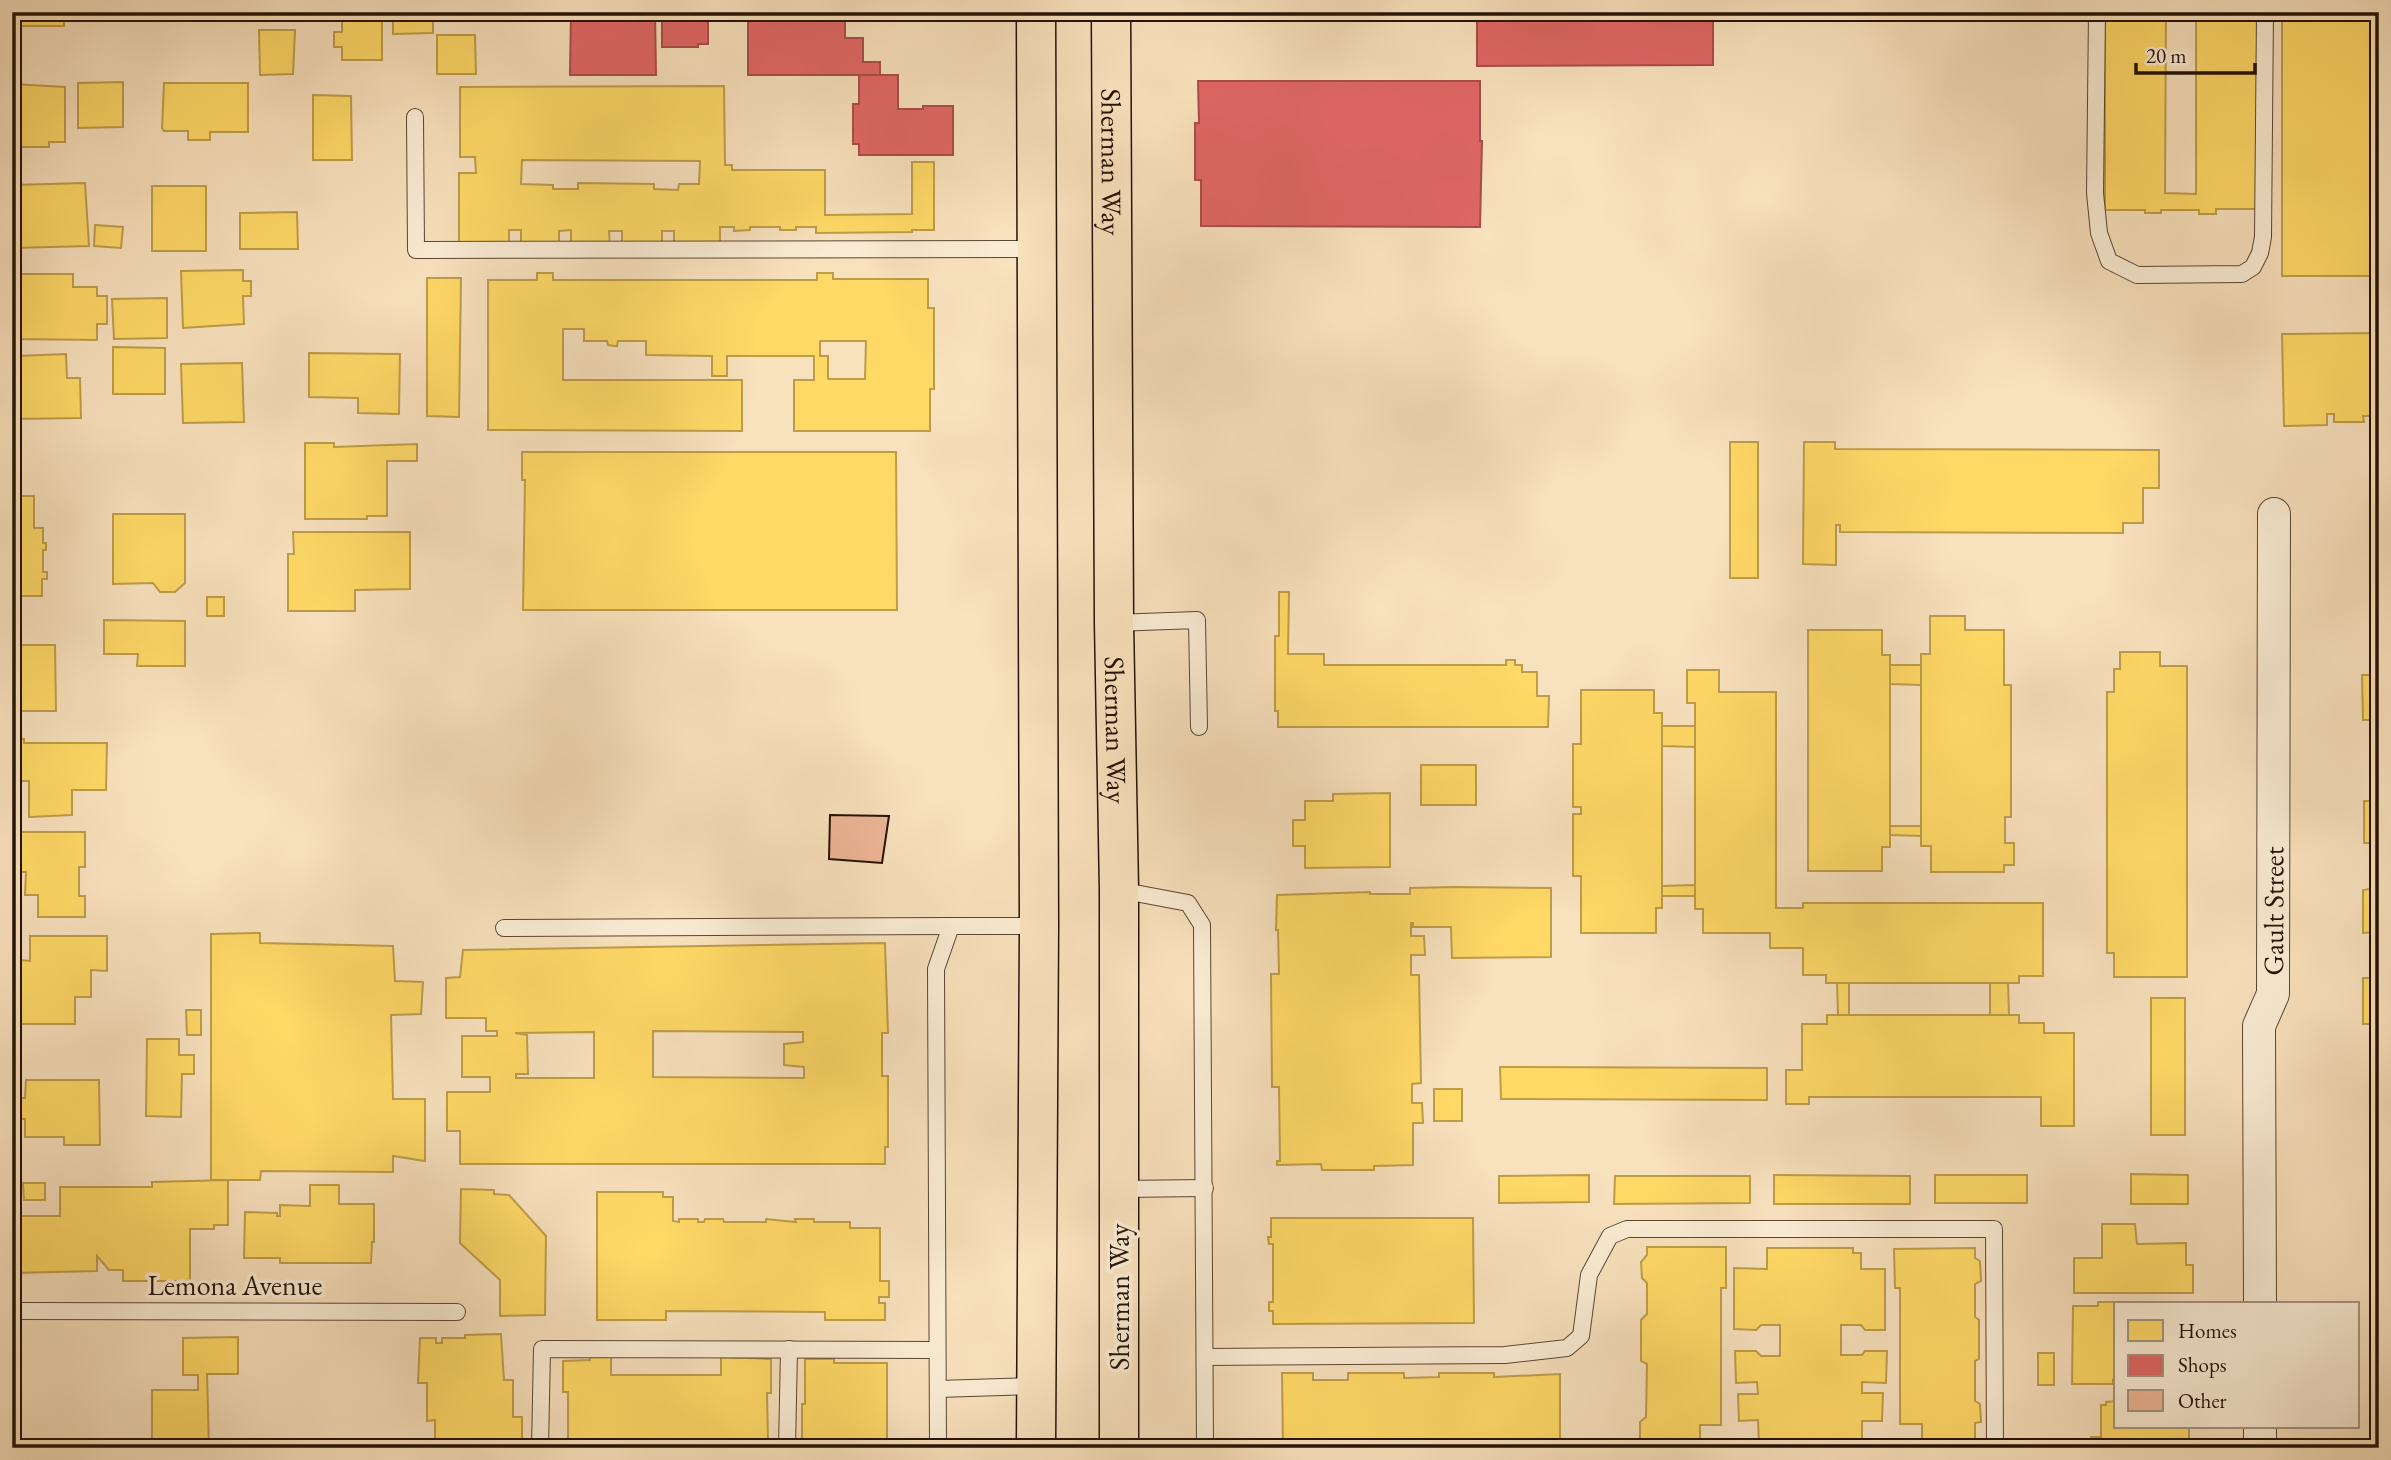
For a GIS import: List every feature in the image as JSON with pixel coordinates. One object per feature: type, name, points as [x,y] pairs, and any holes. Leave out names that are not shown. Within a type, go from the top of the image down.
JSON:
[{"type":"main road","points":[[1036,12],[1039,926],[1036,1448]]},
{"type":"main road","name":"Sherman Way","points":[[1111,12],[1114,623],[1119,890],[1119,1448]]},
{"type":"street","name":"Gault Street","points":[[2260,1302],[2259,1026],[2273,994],[2274,514]]},
{"type":"street","points":[[2260,1428],[2260,1448]]},
{"type":"lane","points":[[2097,12],[2095,193],[2099,233],[2109,261],[2137,275],[2242,274],[2253,267],[2260,253],[2265,203],[2265,12]]},
{"type":"lane","points":[[415,117],[416,250],[1037,249]]},
{"type":"lane","points":[[1114,623],[1197,620],[1199,727]]},
{"type":"lane","points":[[1119,890],[1188,903],[1202,925],[1205,1448]]},
{"type":"lane","points":[[938,1448],[936,969],[951,926]]},
{"type":"lane","points":[[504,928],[1039,926]]},
{"type":"lane","points":[[1119,1189],[1205,1188]]},
{"type":"lane","points":[[1205,1357],[1505,1355],[1567,1348],[1581,1336],[1589,1275],[1610,1236],[1627,1229],[1994,1229],[1995,1448]]},
{"type":"lane","name":"Lemona Avenue","points":[[12,1311],[457,1312]]},
{"type":"lane","points":[[540,1448],[542,1349],[936,1350]]},
{"type":"lane","points":[[787,1448],[789,1349]]},
{"type":"lane","points":[[938,1389],[1036,1386]]},
{"type":"building: Homes","points":[[12,12],[64,12],[64,26],[12,26]]},
{"type":"building: Homes","points":[[342,12],[382,12],[382,60],[342,60],[342,47],[334,47],[334,32],[342,32]]},
{"type":"building: Homes","points":[[393,12],[437,12],[437,19],[433,19],[433,33],[393,34]]},
{"type":"building: Homes","points":[[2105,12],[2166,12],[2165,193],[2196,194],[2196,12],[2258,12],[2258,209],[2216,209],[2216,214],[2199,214],[2199,210],[2161,210],[2161,213],[2145,213],[2145,210],[2105,210]]},
{"type":"building: Homes","points":[[2282,12],[2379,12],[2379,276],[2282,276]]},
{"type":"building: Homes","points":[[259,30],[295,30],[293,74],[260,75]]},
{"type":"building: Homes","points":[[437,35],[475,35],[476,74],[437,74]]},
{"type":"building: Homes","points":[[123,82],[123,127],[78,128],[78,83]]},
{"type":"building: Homes","points":[[164,83],[248,83],[248,132],[210,132],[210,140],[188,140],[188,131],[164,131]]},
{"type":"building: Homes","points":[[12,84],[65,87],[65,142],[49,142],[49,147],[21,147],[21,151],[13,152]]},
{"type":"building: Homes","points":[[724,86],[725,165],[732,165],[732,170],[825,170],[825,215],[912,214],[912,162],[934,162],[934,230],[816,233],[816,227],[780,230],[780,227],[750,227],[750,230],[734,231],[734,227],[720,227],[720,245],[674,245],[674,231],[662,231],[662,245],[622,245],[622,231],[609,231],[610,245],[571,246],[571,230],[559,231],[559,245],[521,245],[521,230],[509,230],[509,246],[459,246],[459,173],[476,173],[475,157],[460,157],[460,87]],"holes":[[[522,160],[700,161],[699,184],[679,184],[678,190],[654,189],[654,184],[578,183],[578,189],[553,189],[553,185],[521,184]]]},
{"type":"building: Homes","points":[[313,95],[351,96],[352,160],[313,160]]},
{"type":"building: Homes","points":[[85,183],[89,246],[12,248],[13,185]]},
{"type":"building: Homes","points":[[152,186],[206,186],[206,251],[152,251]]},
{"type":"building: Homes","points":[[297,212],[298,249],[240,249],[240,213]]},
{"type":"building: Homes","points":[[95,225],[123,227],[121,248],[94,246]]},
{"type":"building: Homes","points":[[243,270],[243,281],[251,281],[251,296],[243,296],[244,324],[183,328],[181,271]]},
{"type":"building: Homes","points":[[537,273],[553,273],[553,280],[817,280],[817,273],[833,273],[833,279],[928,279],[928,308],[934,308],[934,389],[930,389],[930,431],[794,431],[794,380],[814,380],[814,356],[727,356],[727,376],[712,376],[712,356],[646,355],[646,341],[618,341],[617,346],[614,346],[608,345],[607,341],[584,341],[584,329],[563,329],[563,380],[742,380],[742,431],[488,430],[488,280],[537,280]],"holes":[[[820,341],[866,341],[865,379],[828,379],[828,356],[820,356]]]},
{"type":"building: Homes","points":[[12,274],[73,274],[73,287],[97,287],[97,296],[107,296],[107,324],[97,324],[97,340],[12,339]]},
{"type":"building: Homes","points":[[427,278],[461,278],[459,417],[427,416]]},
{"type":"building: Homes","points":[[167,298],[167,338],[114,339],[112,299]]},
{"type":"building: Homes","points":[[2379,333],[2379,426],[2373,426],[2373,416],[2363,416],[2364,422],[2334,422],[2334,414],[2327,414],[2327,425],[2284,426],[2282,334]]},
{"type":"building: Homes","points":[[113,347],[165,348],[165,394],[113,394]]},
{"type":"building: Homes","points":[[12,352],[17,352],[17,356],[66,354],[67,378],[80,378],[81,418],[12,419]]},
{"type":"building: Homes","points":[[309,353],[400,354],[399,414],[358,413],[358,398],[309,397]]},
{"type":"building: Homes","points":[[242,363],[244,422],[183,423],[181,364]]},
{"type":"building: Homes","points":[[1730,442],[1758,442],[1758,578],[1730,578]]},
{"type":"building: Homes","points":[[1804,442],[1835,442],[1835,449],[2159,450],[2159,488],[2143,488],[2143,523],[2123,523],[2123,533],[1840,532],[1840,525],[1836,525],[1836,565],[1803,564]]},
{"type":"building: Homes","points":[[305,443],[334,443],[334,447],[417,444],[417,461],[387,461],[387,516],[367,516],[367,519],[305,519]]},
{"type":"building: Homes","points":[[522,452],[896,452],[897,610],[523,610],[525,480],[522,480]]},
{"type":"building: Homes","points":[[12,496],[34,496],[34,528],[43,528],[43,543],[46,543],[46,550],[43,550],[43,572],[47,572],[47,579],[42,579],[42,596],[12,596]]},
{"type":"building: Homes","points":[[113,514],[185,514],[185,583],[175,592],[160,592],[153,583],[113,584]]},
{"type":"building: Homes","points":[[293,532],[410,532],[410,589],[355,590],[355,611],[288,611],[288,554],[294,554]]},
{"type":"building: Homes","points":[[1279,592],[1289,592],[1288,654],[1324,654],[1324,665],[1506,665],[1506,660],[1515,660],[1515,665],[1522,665],[1522,672],[1537,672],[1537,696],[1549,696],[1548,727],[1278,727],[1278,711],[1275,711],[1275,636],[1279,636]]},
{"type":"building: Homes","points":[[207,597],[224,597],[224,616],[207,616]]},
{"type":"building: Homes","points":[[1930,616],[1965,616],[1965,630],[2004,630],[2004,685],[2011,685],[2011,817],[2005,817],[2005,843],[2014,843],[2014,865],[2004,865],[2004,872],[1931,872],[1931,846],[1921,846],[1921,654],[1930,654]]},
{"type":"building: Homes","points":[[2376,616],[2379,616],[2379,659],[2377,659]]},
{"type":"building: Homes","points":[[104,620],[185,621],[185,666],[137,666],[138,654],[104,654]]},
{"type":"building: Homes","points":[[1808,630],[1882,630],[1882,655],[1890,655],[1890,847],[1882,847],[1882,871],[1808,871]]},
{"type":"building: Homes","points":[[12,645],[55,645],[56,711],[12,711]]},
{"type":"building: Homes","points":[[2120,652],[2160,652],[2160,666],[2187,666],[2187,977],[2114,977],[2114,953],[2107,953],[2107,692],[2114,692],[2114,669],[2120,669]]},
{"type":"building: Homes","points":[[1890,665],[1921,665],[1921,685],[1890,684]]},
{"type":"building: Homes","points":[[1687,670],[1719,670],[1719,692],[1776,692],[1776,908],[1803,908],[1803,903],[2043,903],[2043,976],[2019,976],[2019,983],[1826,983],[1826,975],[1803,975],[1803,948],[1770,948],[1770,933],[1703,933],[1703,909],[1695,909],[1695,703],[1687,703]]},
{"type":"building: Homes","points":[[2362,675],[2379,675],[2379,720],[2363,720]]},
{"type":"building: Homes","points":[[1581,690],[1654,690],[1654,713],[1662,713],[1662,908],[1656,908],[1656,933],[1581,933],[1581,876],[1573,876],[1573,814],[1581,814],[1581,807],[1573,807],[1573,744],[1581,744]]},
{"type":"building: Homes","points":[[1662,726],[1695,726],[1695,747],[1662,746]]},
{"type":"building: Homes","points":[[12,739],[24,739],[24,743],[107,743],[106,790],[72,790],[72,815],[29,817],[29,781],[12,781]]},
{"type":"building: Homes","points":[[1421,765],[1476,765],[1476,805],[1421,805]]},
{"type":"building: Homes","points":[[1390,793],[1390,867],[1305,868],[1305,846],[1293,846],[1293,820],[1305,820],[1305,801],[1333,801],[1333,794]]},
{"type":"building: Homes","points":[[2364,801],[2379,801],[2379,843],[2364,843]]},
{"type":"building: Homes","points":[[1890,826],[1921,826],[1921,836],[1890,835]]},
{"type":"building: Homes","points":[[12,832],[85,832],[85,867],[79,867],[79,896],[85,896],[85,917],[38,917],[38,895],[25,895],[26,872],[12,872]]},
{"type":"building: Homes","points":[[2379,874],[2379,932],[2363,933],[2363,890],[2370,889],[2370,875]]},
{"type":"building: Homes","points":[[1695,885],[1695,896],[1662,896],[1662,886]]},
{"type":"building: Homes","points":[[1410,888],[1551,888],[1551,957],[1452,958],[1451,927],[1413,927],[1411,923],[1411,936],[1424,936],[1425,955],[1411,955],[1411,975],[1419,975],[1421,1083],[1412,1084],[1412,1103],[1422,1103],[1423,1123],[1413,1123],[1413,1165],[1374,1166],[1374,1170],[1322,1170],[1321,1164],[1277,1165],[1277,1161],[1280,1161],[1279,1087],[1272,1087],[1271,974],[1279,974],[1277,895],[1370,892],[1410,894]]},
{"type":"building: Homes","points":[[260,933],[260,943],[393,946],[395,981],[423,982],[421,1014],[391,1015],[393,1099],[425,1099],[425,1161],[393,1156],[393,1172],[261,1171],[260,1180],[211,1180],[211,934]]},
{"type":"building: Homes","points":[[30,936],[107,936],[107,971],[91,970],[91,997],[75,997],[75,1024],[12,1024],[12,984],[21,984],[21,960],[30,961]]},
{"type":"building: Homes","points":[[885,943],[888,1033],[882,1033],[882,1076],[888,1076],[888,1147],[885,1147],[885,1164],[460,1164],[460,1131],[447,1131],[447,1092],[490,1092],[490,1077],[462,1077],[462,1036],[497,1036],[497,1031],[486,1031],[486,1018],[446,1018],[446,978],[460,977],[463,950]],"holes":[[[653,1031],[803,1032],[803,1042],[784,1044],[784,1065],[804,1067],[804,1078],[653,1077]],[[594,1032],[594,1078],[516,1078],[516,1074],[528,1074],[527,1035],[515,1033]]]},
{"type":"building: Homes","points":[[2370,964],[2379,964],[2379,1024],[2363,1024],[2363,978],[2370,978]]},
{"type":"building: Homes","points":[[1837,983],[1849,983],[1849,1015],[1838,1015]]},
{"type":"building: Homes","points":[[1990,983],[2008,983],[2009,1015],[1990,1015]]},
{"type":"building: Homes","points":[[2151,998],[2185,998],[2185,1135],[2151,1135]]},
{"type":"building: Homes","points":[[186,1010],[201,1010],[201,1035],[187,1035]]},
{"type":"building: Homes","points":[[1827,1015],[2019,1015],[2019,1023],[2044,1023],[2044,1033],[2074,1033],[2074,1126],[2041,1126],[2041,1097],[1809,1097],[1809,1104],[1786,1104],[1786,1070],[1802,1070],[1802,1024],[1827,1024]]},
{"type":"building: Homes","points":[[147,1039],[179,1039],[179,1055],[194,1055],[194,1074],[182,1074],[181,1117],[146,1116]]},
{"type":"building: Homes","points":[[1500,1067],[1767,1068],[1767,1100],[1501,1099]]},
{"type":"building: Homes","points":[[26,1080],[99,1080],[100,1145],[64,1145],[64,1137],[25,1137],[25,1119],[19,1119],[19,1098],[25,1098]]},
{"type":"building: Homes","points":[[1434,1089],[1462,1089],[1462,1121],[1434,1121]]},
{"type":"building: Homes","points":[[2131,1174],[2188,1175],[2188,1204],[2131,1204]]},
{"type":"building: Homes","points":[[1589,1175],[1589,1202],[1499,1203],[1499,1176]]},
{"type":"building: Homes","points":[[1774,1175],[1910,1176],[1910,1204],[1774,1204]]},
{"type":"building: Homes","points":[[1935,1175],[2027,1175],[2027,1203],[1935,1203]]},
{"type":"building: Homes","points":[[1615,1176],[1750,1176],[1750,1203],[1614,1204]]},
{"type":"building: Homes","points":[[228,1180],[228,1225],[214,1225],[214,1229],[190,1229],[190,1281],[123,1281],[123,1270],[109,1270],[97,1256],[97,1271],[12,1273],[12,1216],[60,1216],[60,1187],[152,1187],[152,1182]]},
{"type":"building: Homes","points":[[23,1183],[45,1183],[45,1200],[24,1200]]},
{"type":"building: Homes","points":[[310,1185],[339,1185],[339,1204],[374,1204],[371,1263],[280,1263],[280,1258],[244,1258],[245,1212],[277,1213],[277,1216],[280,1216],[280,1205],[310,1206]]},
{"type":"building: Homes","points":[[461,1189],[494,1190],[494,1194],[509,1195],[546,1236],[545,1315],[500,1316],[500,1280],[460,1243]]},
{"type":"building: Homes","points":[[597,1192],[663,1192],[663,1197],[673,1197],[673,1221],[679,1222],[679,1219],[698,1219],[698,1222],[704,1222],[705,1219],[723,1219],[724,1222],[766,1222],[766,1219],[796,1222],[795,1219],[814,1219],[814,1222],[850,1222],[850,1228],[880,1228],[880,1281],[889,1281],[889,1297],[879,1297],[879,1303],[885,1303],[885,1320],[825,1320],[825,1312],[666,1311],[666,1320],[597,1320]]},
{"type":"building: Homes","points":[[1271,1218],[1473,1218],[1474,1323],[1273,1324],[1273,1311],[1269,1311],[1269,1302],[1273,1302],[1273,1244],[1269,1244],[1268,1237],[1271,1237]]},
{"type":"building: Homes","points":[[2102,1224],[2135,1224],[2137,1244],[2186,1243],[2186,1265],[2193,1265],[2193,1293],[2074,1293],[2074,1258],[2102,1258]]},
{"type":"building: Homes","points":[[1647,1247],[1726,1247],[1726,1288],[1721,1288],[1721,1425],[1700,1425],[1700,1440],[1721,1440],[1721,1448],[1646,1448],[1646,1444],[1640,1441],[1640,1422],[1646,1417],[1647,1364],[1641,1361],[1641,1320],[1647,1314],[1647,1283],[1642,1278],[1641,1262],[1647,1255]]},
{"type":"building: Homes","points":[[1767,1248],[1853,1248],[1853,1253],[1861,1253],[1861,1269],[1885,1269],[1885,1330],[1865,1330],[1861,1325],[1841,1325],[1841,1355],[1887,1351],[1886,1383],[1862,1382],[1862,1393],[1883,1393],[1882,1421],[1862,1421],[1862,1445],[1883,1445],[1883,1448],[1738,1448],[1738,1445],[1759,1444],[1758,1420],[1739,1421],[1738,1394],[1758,1394],[1757,1382],[1736,1383],[1735,1351],[1756,1351],[1761,1356],[1780,1356],[1780,1325],[1761,1325],[1756,1330],[1734,1329],[1734,1268],[1767,1269]]},
{"type":"building: Homes","points":[[1975,1248],[1975,1258],[1980,1261],[1981,1281],[1975,1284],[1979,1359],[1975,1361],[1975,1401],[1980,1404],[1981,1422],[1975,1423],[1975,1441],[1980,1448],[1900,1448],[1900,1443],[1922,1443],[1922,1424],[1900,1424],[1900,1288],[1895,1288],[1894,1249]]},
{"type":"building: Homes","points":[[2098,1302],[2114,1302],[2113,1384],[2072,1384],[2073,1306],[2098,1306]]},
{"type":"building: Homes","points":[[501,1334],[504,1380],[513,1380],[513,1417],[522,1417],[522,1448],[435,1448],[435,1420],[427,1421],[427,1383],[418,1383],[420,1338],[436,1338],[436,1343],[442,1343],[442,1338]]},
{"type":"building: Homes","points":[[238,1337],[238,1374],[207,1374],[209,1448],[152,1448],[152,1390],[198,1390],[198,1375],[183,1375],[183,1338]]},
{"type":"building: Homes","points":[[2038,1353],[2054,1353],[2054,1385],[2038,1385]]},
{"type":"building: Homes","points":[[589,1356],[611,1356],[611,1375],[721,1375],[721,1357],[771,1359],[771,1393],[767,1393],[768,1441],[724,1442],[724,1448],[568,1448],[568,1392],[563,1392],[563,1361],[590,1360]]},
{"type":"building: Homes","points":[[805,1359],[834,1359],[834,1363],[887,1363],[887,1448],[802,1448]]},
{"type":"building: Homes","points":[[1282,1373],[1313,1373],[1313,1380],[1348,1380],[1348,1373],[1404,1373],[1404,1378],[1439,1377],[1439,1373],[1494,1373],[1494,1377],[1560,1374],[1560,1448],[1283,1448]]},
{"type":"building: Homes","points":[[2114,1401],[2114,1428],[2189,1428],[2189,1448],[2072,1448],[2072,1442],[2091,1442],[2091,1437],[2101,1437],[2101,1405],[2106,1405],[2106,1402]]},
{"type":"building: Homes","points":[[724,1442],[742,1442],[742,1448],[724,1448]]},
{"type":"building: Shops","points":[[571,12],[655,12],[656,75],[570,75]]},
{"type":"building: Shops","points":[[662,12],[708,12],[708,44],[698,44],[698,47],[662,47]]},
{"type":"building: Shops","points":[[748,12],[845,12],[845,38],[863,38],[863,62],[880,62],[880,75],[748,75]]},
{"type":"building: Shops","points":[[1477,12],[1713,12],[1713,65],[1477,66]]},
{"type":"building: Shops","points":[[859,75],[898,75],[898,109],[953,106],[953,155],[859,155],[859,144],[853,144],[853,104],[859,104]]},
{"type":"building: Shops","points":[[1198,81],[1480,81],[1480,227],[1201,226],[1201,180],[1195,180],[1195,123],[1199,123]]},
{"type":"building: Other","points":[[830,815],[889,816],[882,863],[829,859]]}]
